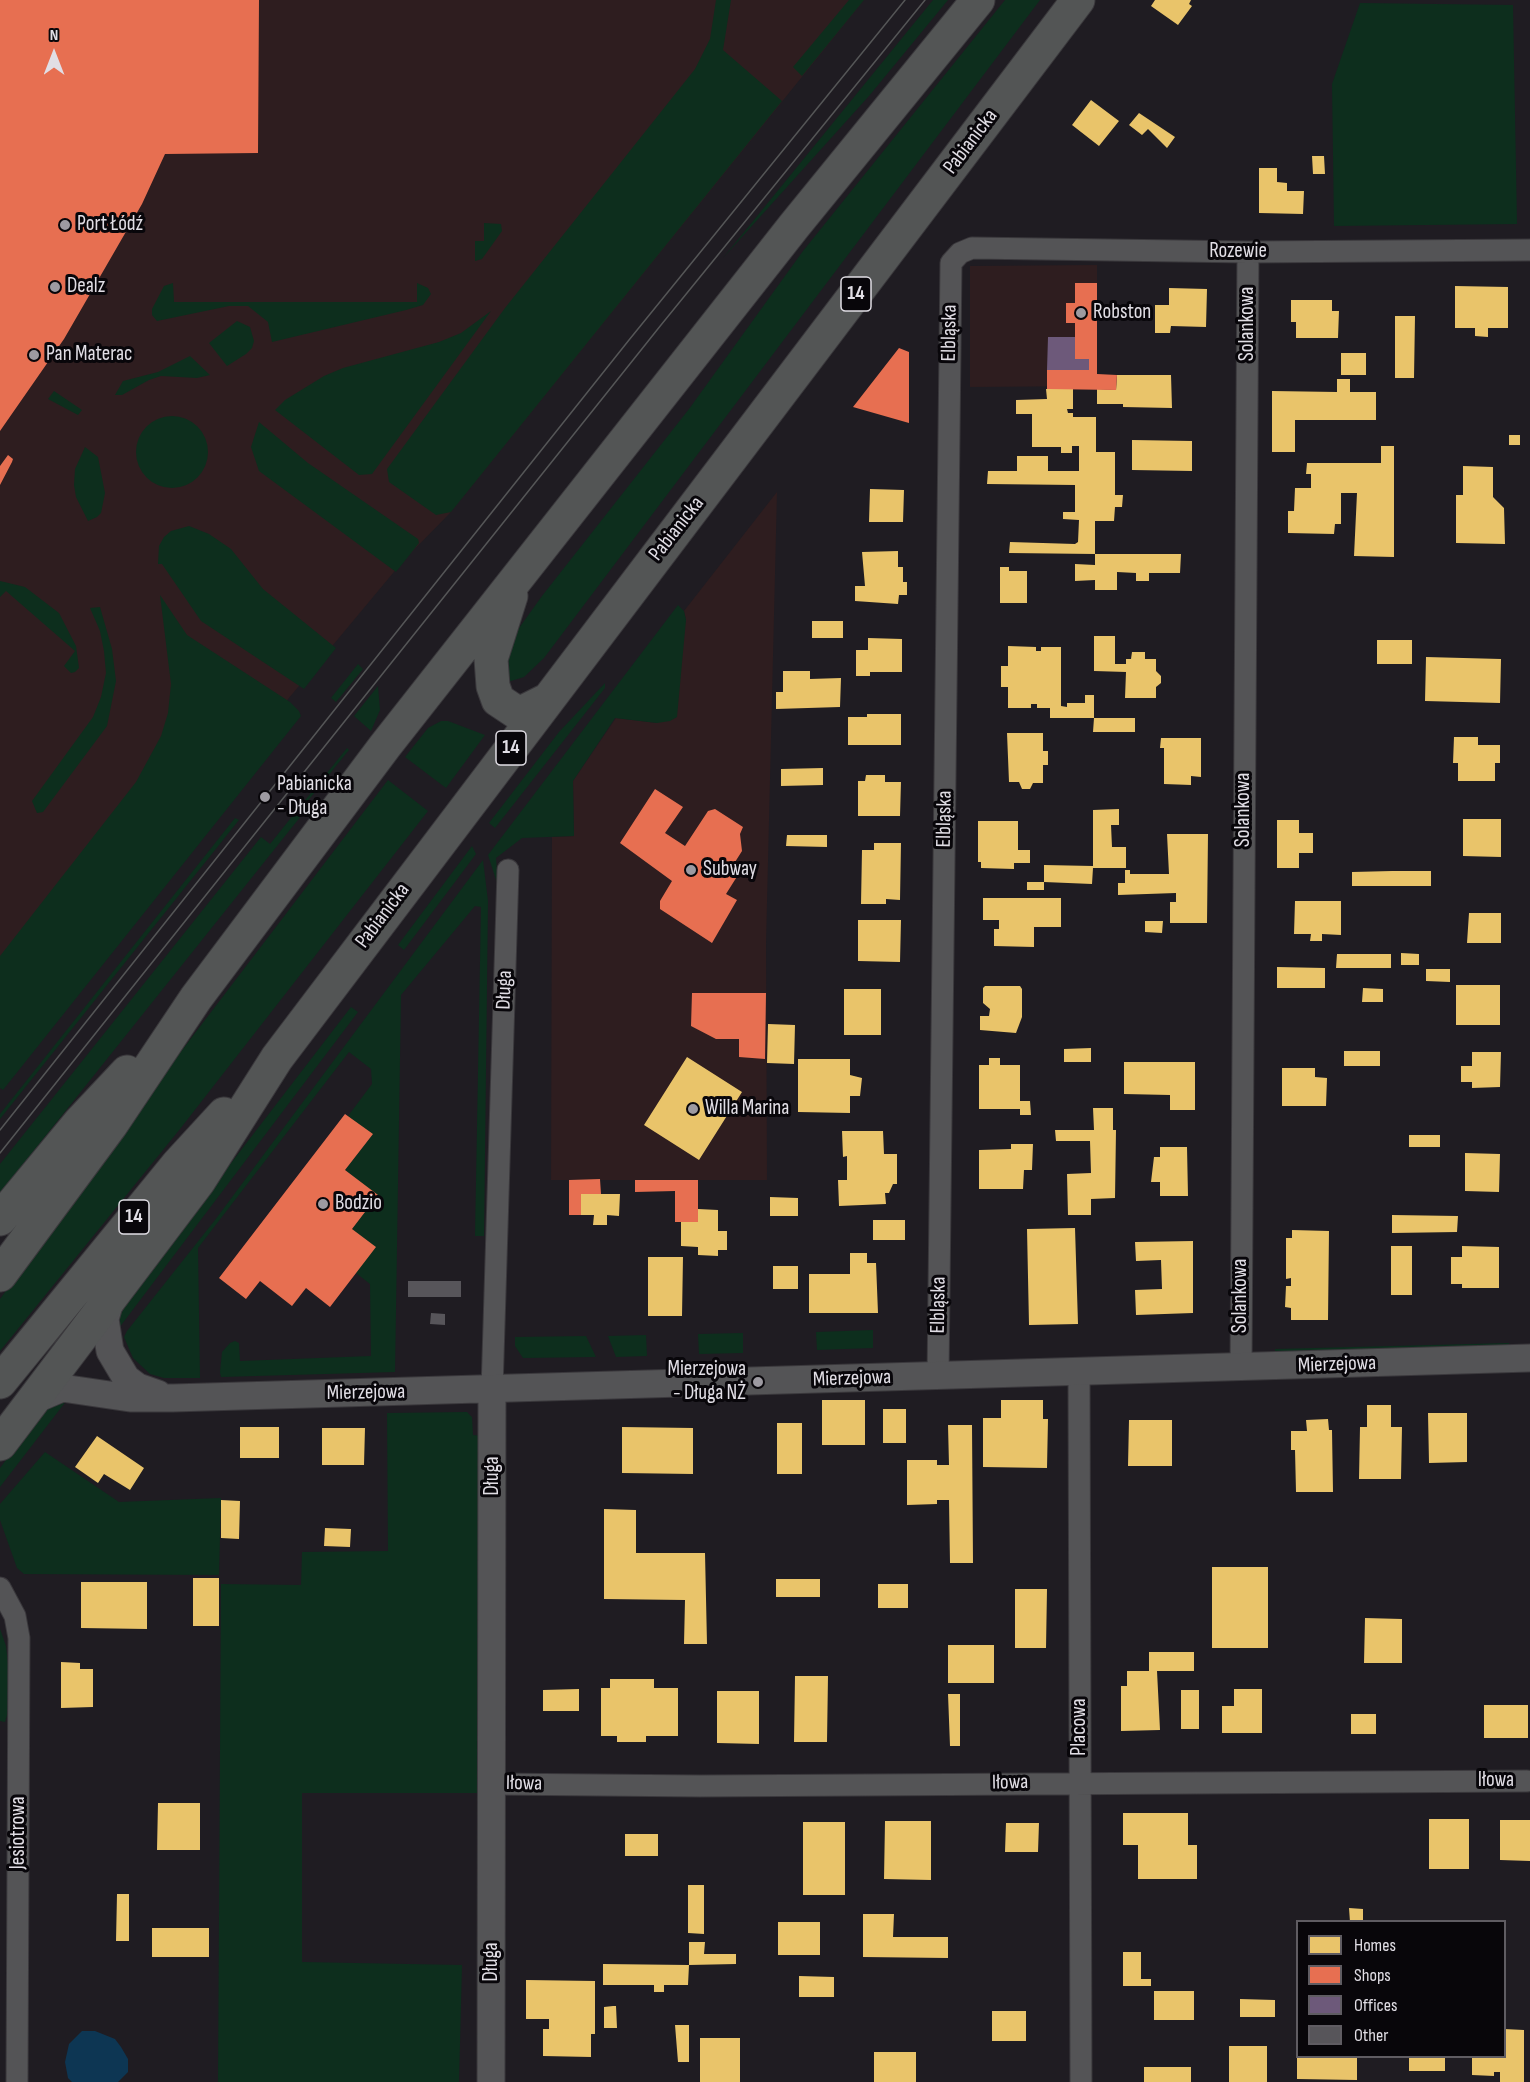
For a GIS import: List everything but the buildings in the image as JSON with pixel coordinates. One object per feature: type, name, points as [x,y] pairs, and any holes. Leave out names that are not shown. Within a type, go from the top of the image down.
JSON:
[{"type":"main road","points":[[0,1275],[111,1125],[196,998],[370,766],[516,577],[794,226],[978,0]]},
{"type":"main road","name":"Pabianicka","points":[[277,1058],[1078,0]]},
{"type":"main road","points":[[516,577],[491,659],[493,686],[498,700],[519,714],[547,700]]},
{"type":"main road","points":[[0,1219],[80,1122],[196,998]]},
{"type":"main road","points":[[0,1444],[199,1181],[277,1058]]},
{"type":"main road","name":"14","points":[[0,1382],[178,1164],[277,1058]]},
{"type":"street","name":"Rozewie","points":[[951,263],[960,253],[972,248],[1248,252],[1530,250]]},
{"type":"street","name":"Solankowa","points":[[1241,1368],[1248,252]]},
{"type":"street","name":"Elbląska","points":[[938,1376],[951,263]]},
{"type":"street","name":"Długa","points":[[491,2082],[492,1390],[508,870]]},
{"type":"street","points":[[111,1298],[105,1319],[105,1332],[117,1366],[138,1387],[173,1398]]},
{"type":"street","name":"Mierzejowa","points":[[34,1400],[62,1388],[130,1398],[173,1398],[1530,1358]]},
{"type":"street","name":"Placowa","points":[[1079,1372],[1081,2082]]},
{"type":"street","name":"Jesiotrowa","points":[[0,1588],[15,1616],[19,1638],[17,2082]]},
{"type":"street","name":"Iłowa","points":[[493,1784],[711,1786],[1527,1781]]},
{"type":"shaded area","points":[[0,0],[864,0],[450,513],[403,561],[0,1045]]},
{"type":"shaded area","points":[[1097,265],[1097,386],[970,387],[970,266]]},
{"type":"shaded area","points":[[777,492],[766,943],[767,1180],[551,1180],[552,837],[574,836],[573,781],[616,718],[657,723],[686,620],[684,611]]},
{"type":"green space","points":[[716,0],[731,0],[723,50],[782,101],[451,512],[436,515],[389,482],[387,469],[505,308],[695,69],[710,39]]},
{"type":"green space","points":[[849,0],[864,0],[802,76],[793,67]]},
{"type":"green space","points":[[933,0],[948,0],[869,96],[723,258]]},
{"type":"green space","points":[[1005,0],[1040,0],[544,658],[524,677],[501,684],[514,635],[542,596],[689,409],[803,251]]},
{"type":"green space","points":[[1360,3],[1513,5],[1517,224],[1334,226],[1332,84]]},
{"type":"green space","points":[[484,223],[501,224],[502,231],[482,259],[475,261],[475,241],[484,241]]},
{"type":"green space","points":[[173,283],[174,302],[417,302],[417,283],[428,288],[431,294],[423,305],[272,342],[268,322],[248,306],[229,306],[157,321],[152,315],[152,309],[164,286]]},
{"type":"green space","points":[[491,311],[372,474],[359,475],[275,410],[285,400],[324,376],[343,368],[439,342],[461,333]]},
{"type":"green space","points":[[237,321],[250,327],[254,341],[252,348],[246,354],[227,366],[209,343]]},
{"type":"green space","points":[[190,356],[210,375],[197,378],[161,376],[122,395],[115,395],[123,381],[158,372]]},
{"type":"green space","points":[[54,391],[82,410],[78,415],[48,399]]},
{"type":"green space","points":[[179,416],[198,426],[206,438],[208,452],[206,466],[198,478],[186,486],[165,488],[146,478],[138,466],[136,445],[146,426],[158,418]]},
{"type":"green space","points":[[259,422],[308,463],[418,539],[419,543],[396,572],[259,471],[251,447]]},
{"type":"green space","points":[[85,447],[98,457],[105,493],[101,513],[88,521],[76,497],[74,485],[75,469]]},
{"type":"green space","points":[[189,526],[209,534],[231,549],[263,589],[336,648],[304,689],[201,621],[162,564],[158,564],[159,546],[164,537],[171,531]]},
{"type":"green space","points":[[0,581],[25,587],[59,613],[76,646],[79,668],[75,672],[71,673],[64,666],[75,651],[6,591],[0,597]]},
{"type":"green space","points":[[160,595],[187,635],[290,702],[301,716],[3,1090],[0,1088],[0,956],[136,782],[161,736],[168,713],[171,684]]},
{"type":"green space","points":[[678,605],[684,611],[686,620],[677,717],[670,721],[657,723],[615,718],[573,781],[574,836],[522,838],[496,858],[498,886],[488,855]]},
{"type":"green space","points":[[100,607],[112,649],[116,681],[107,726],[43,812],[37,813],[32,801],[93,717],[101,697],[106,673],[104,651],[100,631],[90,608]]},
{"type":"green space","points":[[358,664],[363,669],[336,702],[331,698]]},
{"type":"green space","points":[[605,683],[605,688],[495,828],[489,823],[559,732]]},
{"type":"green space","points":[[378,686],[380,710],[371,731],[354,716]]},
{"type":"green space","points":[[441,721],[448,721],[485,735],[446,788],[405,757],[428,728]]},
{"type":"green space","points":[[347,748],[349,750],[302,808],[305,811],[0,1193],[0,1164],[261,837],[270,844]]},
{"type":"green space","points":[[388,780],[428,811],[180,1129],[0,1351],[0,1299],[144,1100]]},
{"type":"green space","points":[[235,818],[239,820],[0,1119],[0,1114]]},
{"type":"green space","points":[[472,846],[476,854],[404,950],[398,945]]},
{"type":"green space","points":[[483,860],[488,901],[484,1236],[475,1236],[481,907],[475,906],[401,995],[395,1372],[221,1377],[220,1372],[222,1352],[235,1341],[239,1343],[240,1361],[371,1356],[370,1284],[356,1273],[352,1229],[377,1195],[345,1170],[372,1135],[348,1116],[372,1084],[371,1069],[349,1052],[198,1248],[200,1378],[164,1378],[150,1374],[133,1358],[124,1337],[127,1331],[215,1220]]},
{"type":"green space","points":[[351,1007],[358,1012],[119,1328],[120,1313],[125,1301]]},
{"type":"green space","points":[[873,1330],[873,1348],[817,1350],[816,1332]]},
{"type":"green space","points":[[743,1333],[743,1353],[699,1354],[698,1334]]},
{"type":"green space","points":[[646,1335],[647,1356],[616,1357],[608,1336]]},
{"type":"green space","points":[[586,1336],[596,1357],[523,1358],[515,1346],[515,1337]]},
{"type":"green space","points":[[1509,1343],[1509,1347],[1275,1353],[1275,1349]]},
{"type":"green space","points":[[67,1400],[0,1487],[0,1468],[40,1414],[45,1409]]},
{"type":"green space","points":[[467,1412],[472,1417],[473,1435],[481,1436],[482,1793],[302,1793],[302,1962],[462,1965],[459,2082],[218,2082],[221,1584],[301,1585],[302,1552],[388,1551],[387,1413]]},
{"type":"green space","points":[[45,1452],[119,1502],[221,1498],[219,1575],[24,1574],[17,1568],[0,1520],[0,1504]]},
{"type":"green space","points":[[0,1629],[6,1646],[12,1699],[5,1722],[0,1721]]},
{"type":"water","points":[[82,2031],[95,2031],[115,2039],[121,2047],[128,2059],[128,2072],[118,2082],[72,2082],[68,2078],[65,2062],[69,2044]]},
{"type":"tram line","points":[[0,1130],[629,340],[905,0]]},
{"type":"tram line","points":[[0,1153],[661,325],[925,0]]},
{"type":"place","name":"Port Łódź","points":[[65,225]]},
{"type":"place","name":"Dealz","points":[[55,287]]},
{"type":"place","name":"Robston","points":[[1081,313]]},
{"type":"place","name":"Pan Materac","points":[[34,355]]},
{"type":"place","name":"Pabianicka - Długa","points":[[265,797]]},
{"type":"place","name":"Subway","points":[[691,870]]},
{"type":"place","name":"Willa Marina","points":[[693,1109]]},
{"type":"place","name":"Bodzio","points":[[323,1204]]},
{"type":"place","name":"Mierzejowa - Długa NŻ","points":[[758,1382]]}]
